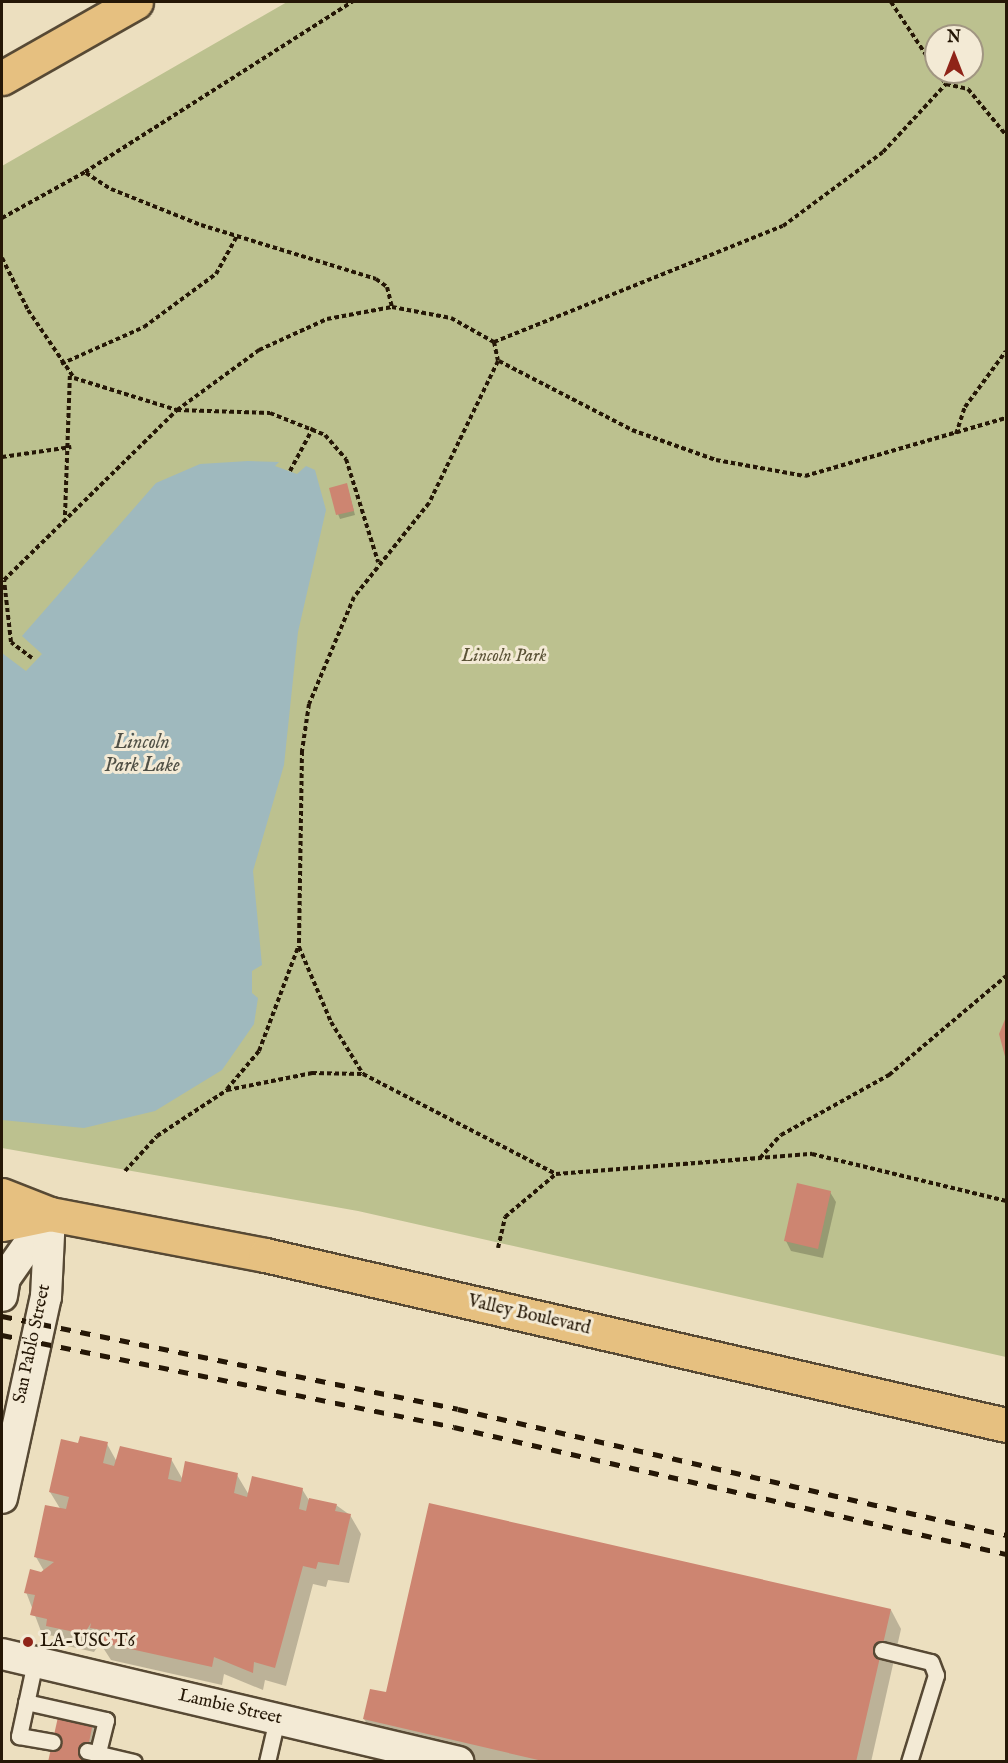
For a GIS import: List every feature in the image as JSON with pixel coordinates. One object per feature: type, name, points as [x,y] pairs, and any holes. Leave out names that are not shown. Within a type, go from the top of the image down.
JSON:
[{"type":"main road","points":[[2,78],[136,2]]},
{"type":"main road","name":"Valley Boulevard","points":[[2,1195],[50,1214],[265,1255],[1006,1425]]},
{"type":"main road","name":"Valley Boulevard","points":[[2,1224],[50,1214]]},
{"type":"street","points":[[2,1296],[5,1278],[50,1214]]},
{"type":"street","name":"San Pablo Street","points":[[2,1498],[46,1297],[50,1214]]},
{"type":"street","name":"Lambie Street","points":[[2,1654],[458,1761]]},
{"type":"lane","points":[[882,1650],[931,1662],[936,1675],[909,1761]]},
{"type":"lane","points":[[35,1662],[19,1736],[52,1742]]},
{"type":"lane","points":[[26,1702],[106,1720],[92,1752],[134,1761]]},
{"type":"lane","points":[[267,1761],[277,1719]]},
{"type":"path","points":[[2,218],[85,172],[352,2]]},
{"type":"path","points":[[891,2],[924,52]]},
{"type":"path","points":[[494,342],[783,226],[883,152],[945,84],[968,88],[1006,135]]},
{"type":"path","points":[[85,172],[111,189],[237,236],[376,279],[387,287],[392,307]]},
{"type":"path","points":[[61,364],[144,327],[216,274],[237,236]]},
{"type":"path","points":[[2,258],[61,364],[92,388],[177,410],[270,413],[313,428],[346,459],[378,562]]},
{"type":"path","points":[[32,658],[11,642],[3,580],[65,515],[177,410],[293,332],[348,313],[392,307],[451,318],[494,342],[498,361],[429,503],[378,562],[354,597],[309,704],[302,751],[299,947],[278,1013],[259,1051],[227,1090],[157,1136],[125,1171]]},
{"type":"path","points":[[956,434],[965,407],[1006,351]]},
{"type":"path","points":[[498,361],[632,430],[716,460],[805,476],[1006,418]]},
{"type":"path","points":[[65,515],[71,447],[70,373]]},
{"type":"path","points":[[290,471],[313,428]]},
{"type":"path","points":[[2,457],[71,447]]},
{"type":"path","points":[[299,947],[331,1022],[363,1074]]},
{"type":"path","points":[[760,1159],[781,1135],[889,1075],[1006,976]]},
{"type":"path","points":[[227,1090],[312,1073],[363,1074],[556,1174],[812,1154],[1006,1201]]},
{"type":"path","points":[[498,1248],[505,1217],[556,1174]]},
{"type":"green space","name":"Lincoln Park","points":[[287,2],[1006,2],[1006,1357],[358,1211],[2,1148],[2,166]]},
{"type":"water","name":"Lincoln Park Lake","points":[[279,462],[275,466],[297,474],[306,466],[315,470],[326,510],[298,632],[284,765],[253,871],[262,965],[252,971],[252,993],[258,998],[254,1024],[222,1070],[155,1111],[84,1128],[2,1120],[2,653],[26,671],[42,654],[22,636],[156,483],[200,464]]},
{"type":"building","points":[[347,483],[354,511],[336,515],[329,488]]},
{"type":"building","points":[[1006,1017],[1006,1060],[999,1034]]},
{"type":"building","points":[[797,1183],[831,1191],[818,1249],[784,1241]]},
{"type":"building","points":[[80,1436],[108,1442],[103,1463],[114,1466],[120,1446],[172,1458],[168,1479],[181,1482],[185,1461],[238,1473],[234,1493],[247,1497],[252,1476],[303,1488],[299,1509],[306,1511],[309,1498],[337,1504],[335,1511],[351,1514],[339,1565],[318,1562],[316,1569],[303,1566],[275,1668],[254,1662],[253,1673],[214,1657],[212,1667],[99,1642],[102,1630],[90,1628],[91,1623],[84,1634],[46,1626],[47,1619],[30,1615],[35,1595],[24,1593],[30,1569],[41,1572],[54,1562],[34,1557],[45,1505],[66,1509],[69,1497],[49,1492],[61,1439],[78,1443]]},
{"type":"building","points":[[429,1503],[891,1609],[856,1762],[547,1762],[363,1719],[370,1689],[386,1692]]},
{"type":"building","points":[[58,1717],[93,1723],[85,1762],[48,1762]]},
{"type":"railway","points":[[2,1316],[458,1409],[1006,1535]]},
{"type":"railway","points":[[2,1335],[454,1427],[1006,1554]]},
{"type":"place","name":"LA-USC T6","points":[[28,1642]]}]
